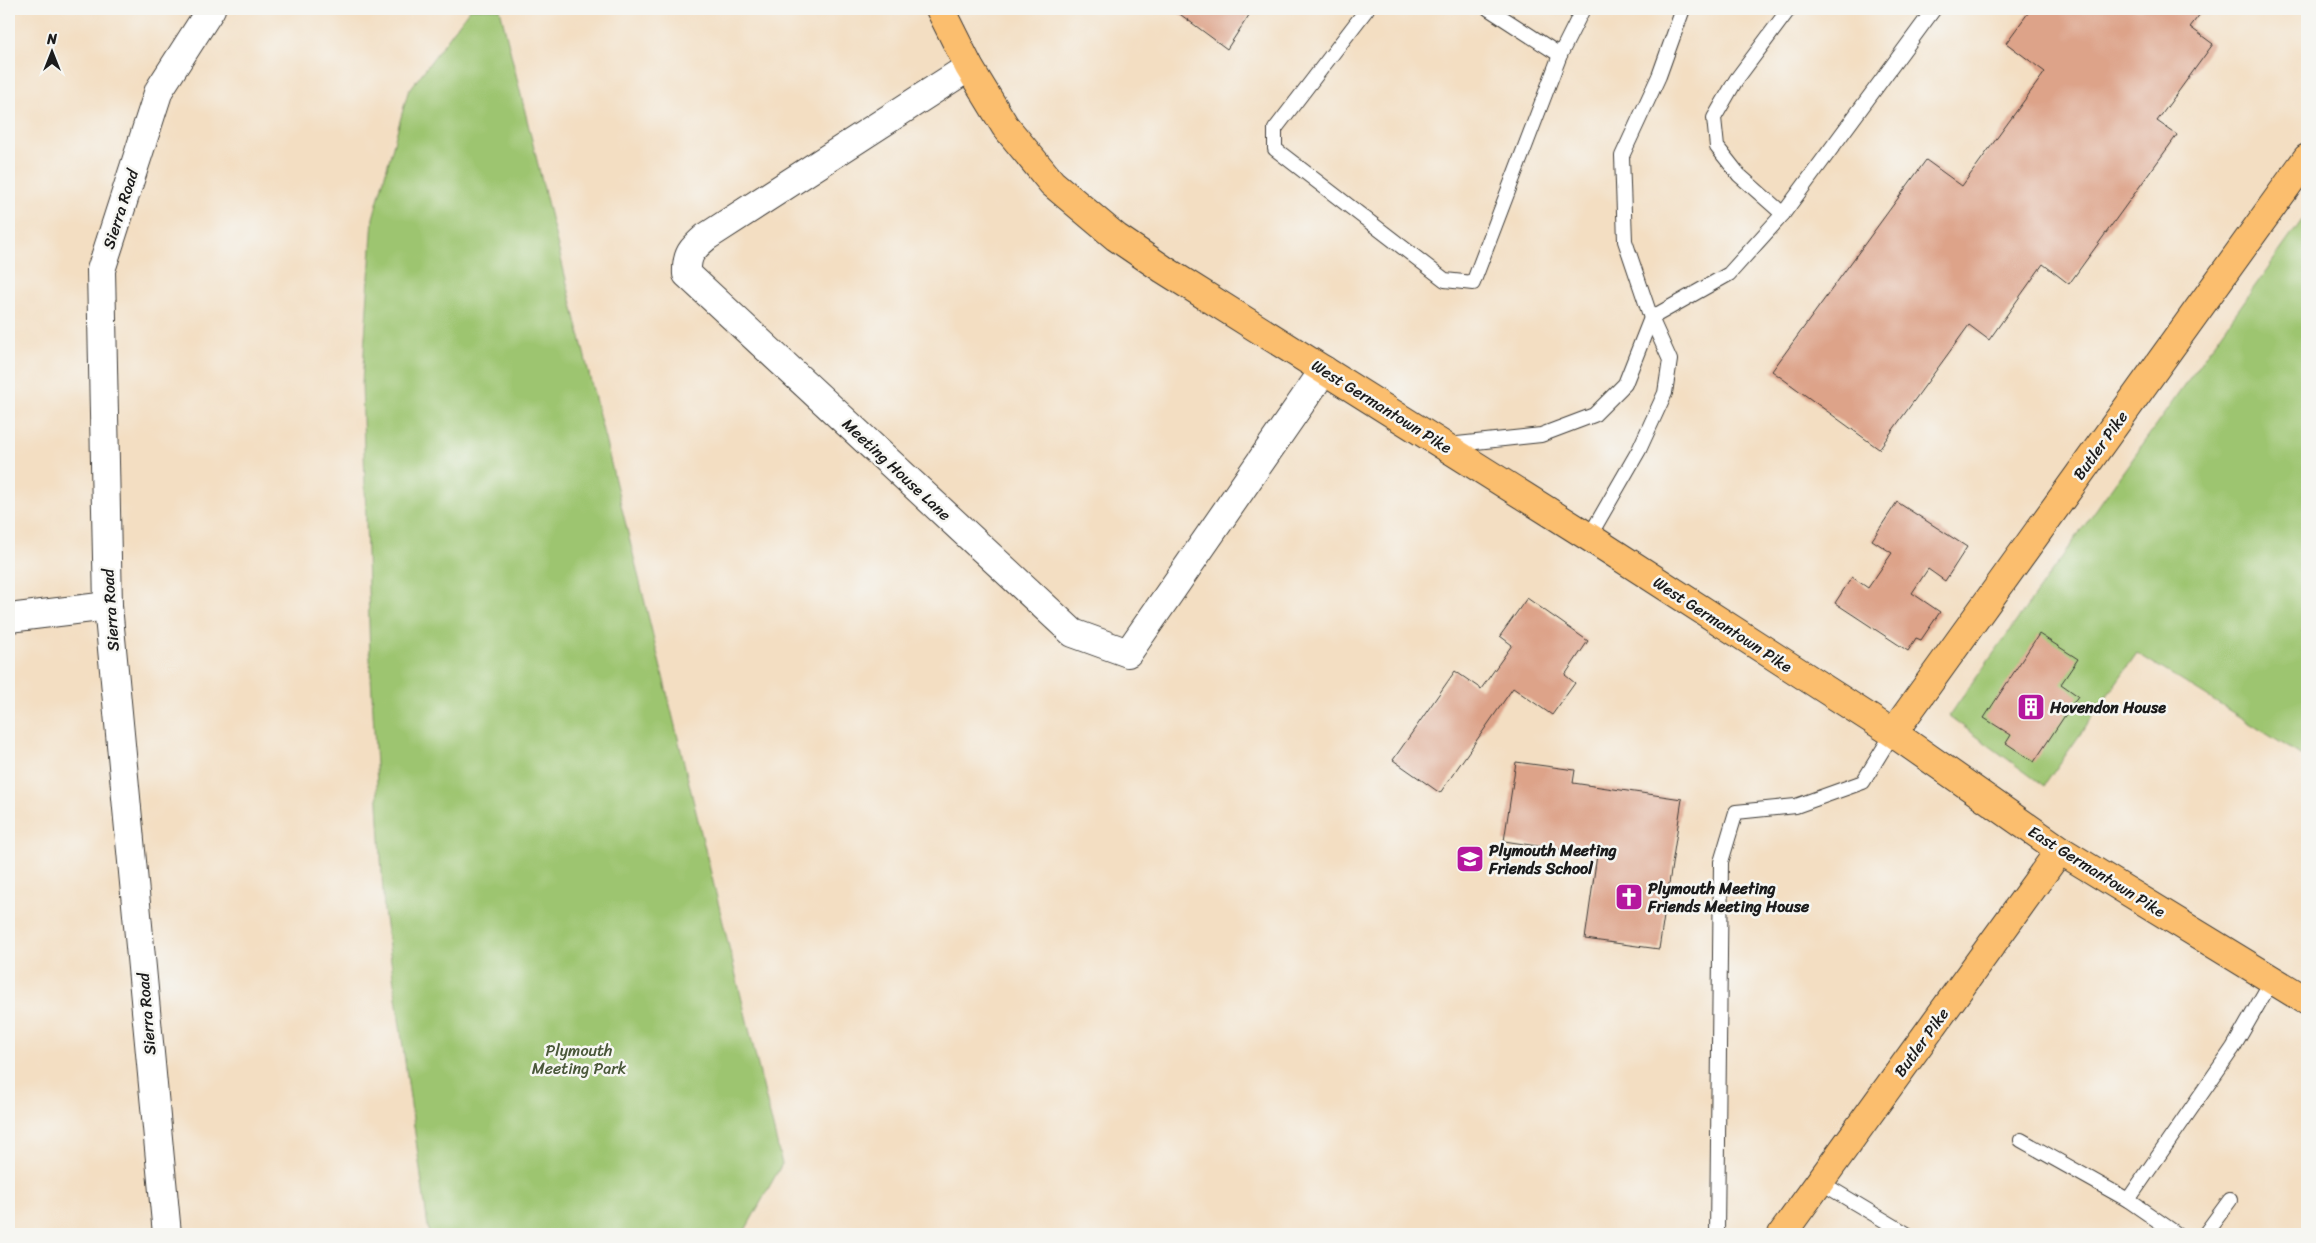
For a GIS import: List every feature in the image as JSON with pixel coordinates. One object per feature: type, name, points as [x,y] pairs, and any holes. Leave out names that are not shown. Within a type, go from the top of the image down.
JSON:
[{"type":"main road","name":"West Germantown Pike","points":[[940,9],[969,67],[1005,126],[1060,189],[1116,236],[1163,269],[1589,537],[1893,733]]},
{"type":"main road","name":"Butler Pike","points":[[1893,733],[2307,158]]},
{"type":"main road","name":"East Germantown Pike","points":[[1893,733],[2060,850],[2307,1001]]},
{"type":"main road","name":"Butler Pike","points":[[1782,1234],[2060,850]]},
{"type":"street","name":"Sierra Road","points":[[166,1234],[108,606],[101,270],[159,90],[211,9]]},
{"type":"street","name":"Meeting House Lane","points":[[969,67],[706,236],[686,260],[687,274],[1073,633],[1128,654],[1324,370]]},
{"type":"street","points":[[9,618],[108,606]]},
{"type":"lane","points":[[1367,9],[1275,129],[1275,149],[1445,280],[1473,283],[1560,55],[1583,9]]},
{"type":"lane","points":[[1489,9],[1560,55]]},
{"type":"lane","points":[[1589,537],[1639,450],[1665,393],[1670,360],[1651,318],[1625,241],[1622,156],[1659,76],[1683,9]]},
{"type":"lane","points":[[1783,214],[1739,175],[1718,147],[1714,118],[1736,80],[1789,9]]},
{"type":"lane","points":[[1444,446],[1541,435],[1594,415],[1625,384],[1651,318],[1729,274],[1783,214],[1934,9]]},
{"type":"lane","points":[[1717,1234],[1721,862],[1736,812],[1796,806],[1863,782],[1893,733]]},
{"type":"lane","points":[[2128,1200],[2233,1048],[2272,980]]},
{"type":"lane","points":[[2021,1140],[2128,1200],[2177,1234]]},
{"type":"lane","points":[[1820,1182],[1907,1234]]},
{"type":"lane","points":[[2205,1234],[2230,1200]]},
{"type":"green space","name":"Plymouth Meeting Park","points":[[470,9],[500,9],[782,1164],[743,1234],[429,1234],[384,911],[370,658],[362,382],[373,218],[408,92]]},
{"type":"green space","points":[[2307,213],[2307,759],[2137,653],[2044,786],[1949,716]]},
{"type":"building","points":[[1173,9],[1253,9],[1227,49]]},
{"type":"building","points":[[2031,9],[2204,9],[2190,27],[2213,44],[2157,121],[2177,135],[2069,284],[2043,264],[1989,340],[1969,325],[1879,449],[1772,371],[1926,160],[1962,186],[2045,72],[2006,43]]},
{"type":"building","points":[[1897,502],[1967,547],[1945,581],[1928,569],[1912,593],[1940,612],[1921,640],[1916,638],[1908,651],[1835,603],[1852,577],[1868,588],[1892,553],[1872,540]]},
{"type":"building","points":[[1527,598],[1588,641],[1565,675],[1575,683],[1552,715],[1513,688],[1440,793],[1393,760],[1455,671],[1481,689],[1512,645],[1500,636]]},
{"type":"building","points":[[2307,619],[2307,633],[2301,629]]},
{"type":"building","name":"Hovendon House","points":[[2039,634],[2078,659],[2061,684],[2078,696],[2034,762],[2006,743],[2011,735],[1984,718]]},
{"type":"building","name":"Plymouth Meeting Friends Meeting House","points":[[1516,762],[1575,770],[1573,783],[1682,799],[1659,949],[1585,939],[1597,855],[1504,841]]},
{"type":"place","name":"Hovendon House","points":[[2031,707]]},
{"type":"place","name":"Plymouth Meeting Friends School","points":[[1470,859]]},
{"type":"place","name":"Plymouth Meeting Friends Meeting House","points":[[1629,897]]}]
